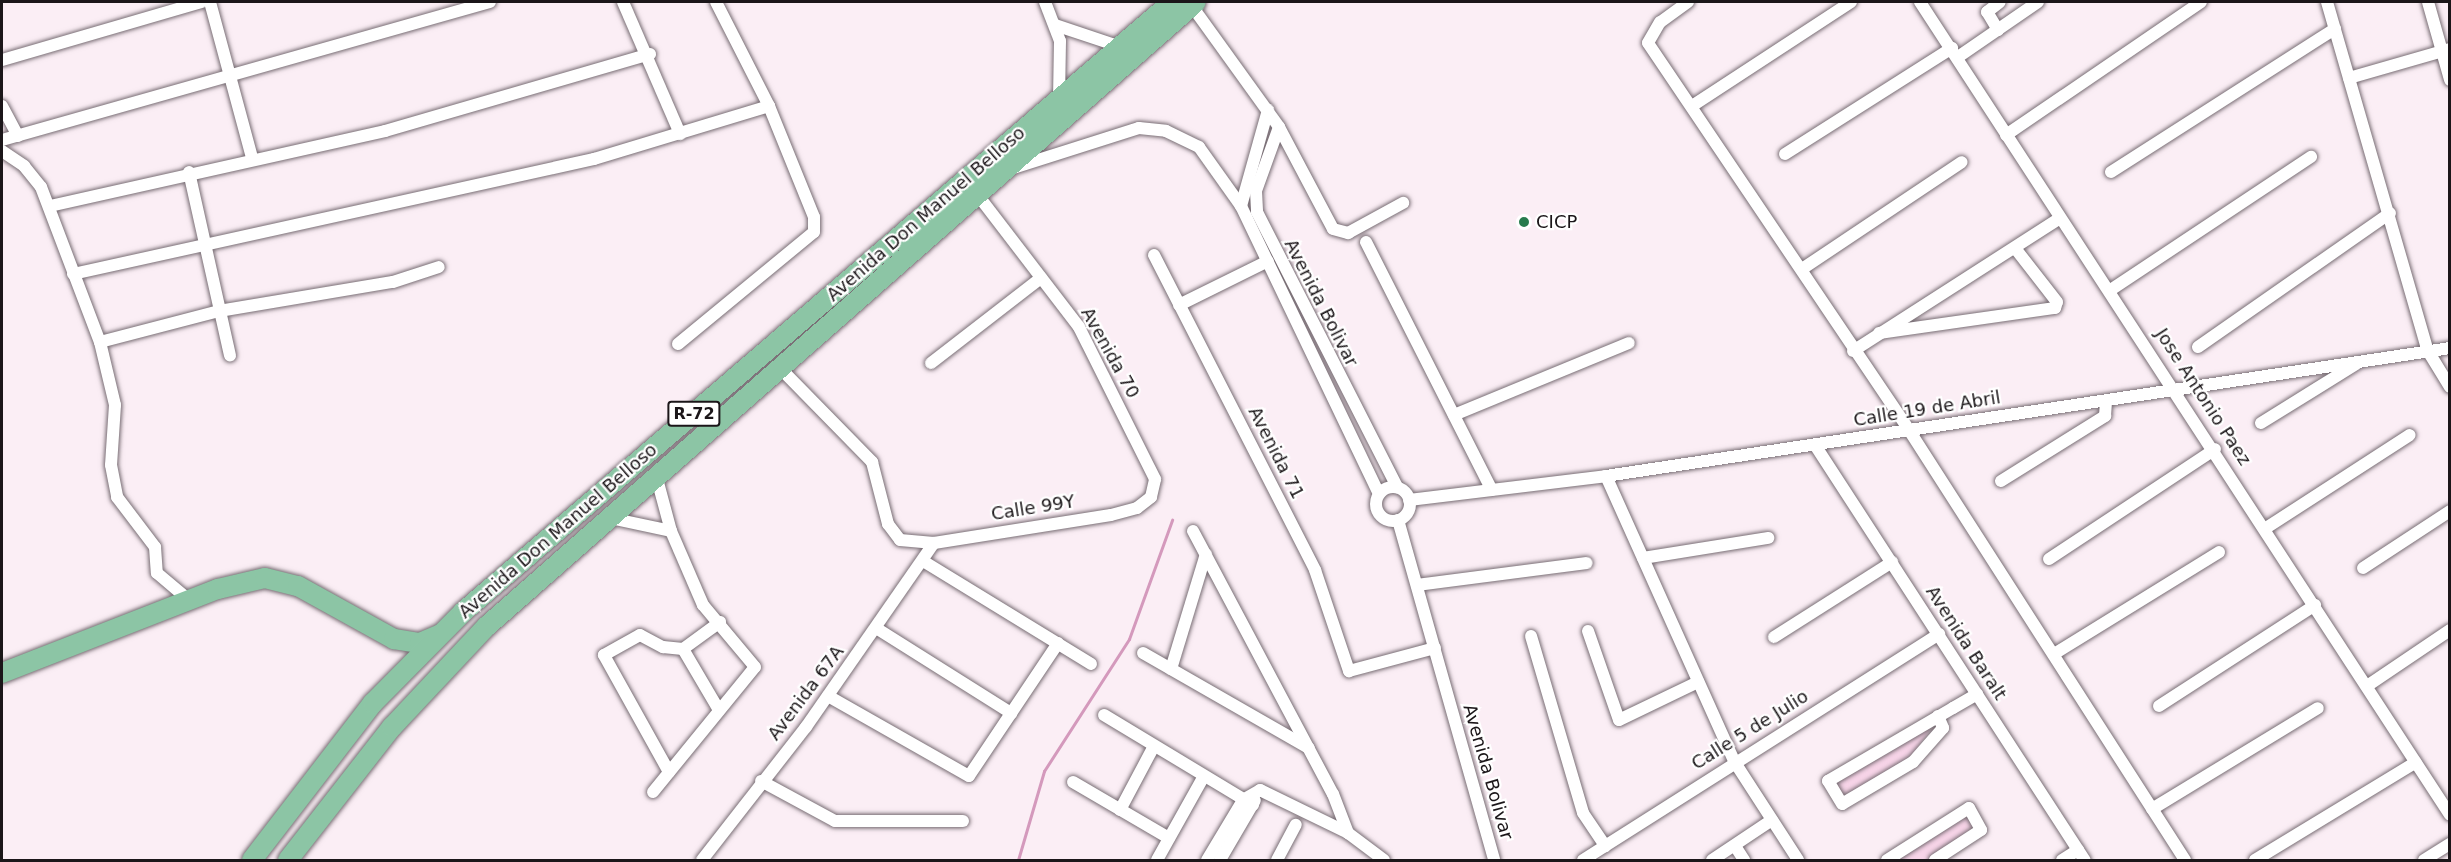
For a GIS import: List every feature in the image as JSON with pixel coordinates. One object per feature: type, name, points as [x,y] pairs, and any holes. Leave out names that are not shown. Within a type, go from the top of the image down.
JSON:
[{"type":"main road","name":"Avenida Don Manuel Belloso","points":[[252,861],[373,703],[441,635],[1118,46],[1172,2]]},
{"type":"main road","name":"Avenida Don Manuel Belloso","points":[[288,861],[392,727],[487,626],[1193,3]]},
{"type":"main road","points":[[2,673],[189,600],[265,578],[298,586],[394,639],[420,644],[441,635]]},
{"type":"street","points":[[2,60],[202,2]]},
{"type":"street","points":[[210,2],[252,158]]},
{"type":"street","points":[[2,140],[230,72],[490,2]]},
{"type":"street","points":[[623,2],[650,54],[680,134]]},
{"type":"street","points":[[678,344],[814,232],[814,217],[768,106],[716,2]]},
{"type":"street","points":[[1045,2],[1055,25],[1063,60],[1059,99]]},
{"type":"street","points":[[1688,2],[1660,22],[1648,43],[1802,269],[1853,351],[1909,430],[2185,861]]},
{"type":"street","points":[[1692,106],[1851,2]]},
{"type":"street","name":"Jose Antonio Paez","points":[[1920,2],[1955,52],[2060,219],[2112,289],[2450,815]]},
{"type":"street","points":[[1998,30],[1987,12],[2000,2]]},
{"type":"street","points":[[1785,154],[1955,52],[1998,30],[2038,2]]},
{"type":"street","points":[[2006,135],[2201,2]]},
{"type":"street","points":[[2328,2],[2428,351],[2450,387]]},
{"type":"street","points":[[2428,2],[2446,50],[2450,80]]},
{"type":"street","points":[[1193,3],[1268,110],[1333,229],[1348,233],[1403,204]]},
{"type":"street","points":[[1055,25],[1118,46]]},
{"type":"street","points":[[2111,172],[2335,29]]},
{"type":"street","points":[[2349,78],[2446,50]]},
{"type":"street","points":[[50,206],[189,172],[385,131],[650,54]]},
{"type":"street","points":[[2,106],[18,136]]},
{"type":"street","points":[[73,274],[204,243],[594,159],[768,106]]},
{"type":"street","points":[[1241,206],[1268,110]]},
{"type":"street","name":"Avenida Bolivar","points":[[1278,127],[1256,191],[1257,212],[1397,487]]},
{"type":"street","points":[[1001,173],[1114,132],[1166,131],[1198,147],[1241,206],[1379,494],[1381,515],[1398,520],[1407,514],[1410,500],[1397,487],[1379,494]]},
{"type":"street","points":[[2,151],[33,176],[50,206],[73,274],[100,342],[116,405],[111,465],[117,497],[155,547],[157,573],[189,600]]},
{"type":"street","points":[[2112,289],[2311,157]]},
{"type":"street","points":[[1802,269],[1962,162]]},
{"type":"street","points":[[189,172],[230,355]]},
{"type":"street","name":"Avenida 70","points":[[977,194],[1079,327],[1155,478],[1151,496],[1137,508]]},
{"type":"street","points":[[2198,347],[2390,213]]},
{"type":"street","points":[[1853,351],[2060,219]]},
{"type":"street","points":[[1366,242],[1492,490]]},
{"type":"street","points":[[1879,333],[2055,308],[2057,302],[2015,248]]},
{"type":"street","name":"Avenida 71","points":[[1154,255],[1315,570],[1350,673],[1435,648]]},
{"type":"street","points":[[1179,305],[1268,261]]},
{"type":"street","points":[[100,342],[219,311],[393,282],[439,267]]},
{"type":"street","points":[[931,363],[1041,278]]},
{"type":"street","points":[[1454,415],[1629,343]]},
{"type":"street","name":"Calle 19 de Abril","points":[[1410,500],[1606,476],[2450,348]]},
{"type":"street","points":[[2261,423],[2362,360]]},
{"type":"street","points":[[780,368],[872,462],[893,535],[934,543]]},
{"type":"street","points":[[2001,481],[2105,416],[2106,401]]},
{"type":"street","points":[[2266,528],[2410,435]]},
{"type":"street","name":"Avenida Baralt","points":[[1815,445],[2081,855]]},
{"type":"street","points":[[2049,559],[2215,449]]},
{"type":"street","points":[[653,792],[755,667],[720,622],[703,605],[671,531],[656,475]]},
{"type":"street","points":[[1606,476],[1734,761],[1798,861]]},
{"type":"street","name":"Calle 99Y","points":[[934,543],[1137,508]]},
{"type":"street","points":[[2363,568],[2450,511]]},
{"type":"street","points":[[610,518],[671,531]]},
{"type":"street","name":"Avenida Bolivar","points":[[1398,520],[1494,861]]},
{"type":"street","points":[[1194,531],[1309,748],[1348,833]]},
{"type":"street","points":[[1643,558],[1768,538]]},
{"type":"street","name":"Avenida 67A","points":[[702,861],[828,696],[934,543]]},
{"type":"street","points":[[2054,654],[2220,552]]},
{"type":"street","points":[[1171,669],[1206,554]]},
{"type":"street","points":[[923,561],[1091,664]]},
{"type":"street","points":[[1417,585],[1587,562]]},
{"type":"street","points":[[1774,637],[1892,562]]},
{"type":"street","points":[[2159,706],[2315,605]]},
{"type":"street","points":[[669,772],[603,661],[640,635],[663,647],[683,649],[720,622]]},
{"type":"street","points":[[876,628],[1011,713]]},
{"type":"street","points":[[2367,686],[2450,630]]},
{"type":"street","points":[[1588,631],[1619,720],[1698,682]]},
{"type":"street","name":"Calle 5 de Julio","points":[[1583,861],[1734,761],[1939,634]]},
{"type":"street","points":[[1532,636],[1583,813],[1605,846]]},
{"type":"street","points":[[828,696],[969,776],[1058,643]]},
{"type":"street","points":[[683,649],[719,710]]},
{"type":"street","points":[[1143,653],[1309,748]]},
{"type":"street","points":[[1938,717],[1943,728],[1913,762],[1842,804],[1828,781],[1977,694]]},
{"type":"street","points":[[2152,809],[2318,708]]},
{"type":"street","points":[[1104,715],[1248,803]]},
{"type":"street","points":[[1120,810],[1154,746]]},
{"type":"street","points":[[2255,861],[2416,762]]},
{"type":"street","points":[[1157,861],[1204,776]]},
{"type":"street","points":[[761,782],[835,821],[963,821]]},
{"type":"street","points":[[1073,782],[1169,838]]},
{"type":"street","points":[[1208,861],[1248,803],[1260,790],[1348,833],[1384,861]]},
{"type":"street","points":[[1220,861],[1248,803]]},
{"type":"street","points":[[1887,861],[1969,808],[1981,830],[1935,861]]},
{"type":"street","points":[[1712,861],[1772,820]]},
{"type":"street","points":[[1282,858],[1296,825]]},
{"type":"street","points":[[2424,861],[2450,844]]},
{"type":"street","points":[[1735,846],[1744,861]]},
{"type":"street","points":[[2062,861],[2081,855]]},
{"type":"shaded area","points":[[1934,724],[1912,755],[1845,798],[1835,783]]},
{"type":"shaded area","points":[[1966,814],[1976,828],[1927,860],[1893,860]]},
{"type":"waterway","points":[[1018,860],[1044,771],[1129,639],[1172,520]]},
{"type":"place","name":"CICP","points":[[1524,222]]}]
